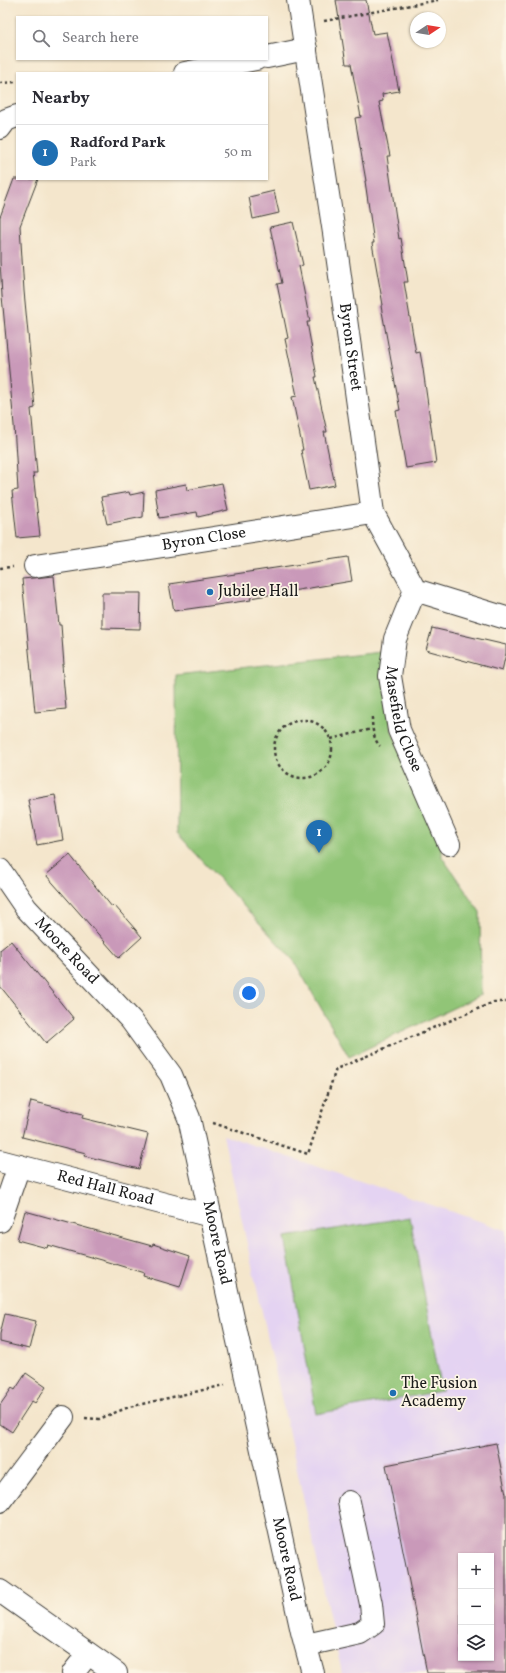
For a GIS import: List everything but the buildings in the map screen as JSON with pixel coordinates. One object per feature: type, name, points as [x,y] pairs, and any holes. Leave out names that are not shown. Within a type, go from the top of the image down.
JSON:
[{"type":"street","name":"Byron Street","points":[[298,0],[334,233],[373,513],[416,590]]},
{"type":"street","points":[[268,57],[306,49]]},
{"type":"street","points":[[190,72],[251,60]]},
{"type":"street","points":[[0,128],[6,120],[16,116]]},
{"type":"street","name":"Byron Close","points":[[36,566],[373,513]]},
{"type":"street","points":[[416,590],[506,618]]},
{"type":"street","name":"Masefield Close","points":[[416,590],[395,639],[390,676],[399,730],[449,844]]},
{"type":"street","name":"Moore Road","points":[[0,870],[26,908],[131,1020],[171,1075],[189,1118],[313,1673]]},
{"type":"street","points":[[0,1221],[9,1163]]},
{"type":"street","name":"Red Hall Road","points":[[9,1163],[211,1216]]},
{"type":"street","points":[[0,1501],[64,1417]]},
{"type":"street","points":[[306,1645],[360,1633],[373,1624],[371,1604],[349,1502]]},
{"type":"street","points":[[0,1591],[116,1673]]},
{"type":"street","points":[[73,1673],[88,1654]]},
{"type":"path","points":[[302,25],[438,0]]},
{"type":"path","points":[[0,83],[16,82]]},
{"type":"path","points":[[298,720],[311,721],[320,726],[331,739],[332,754],[327,767],[316,776],[305,779],[291,776],[280,767],[275,755],[275,742],[280,732],[288,725],[298,720]]},
{"type":"path","points":[[331,739],[372,729]]},
{"type":"path","points":[[189,1118],[224,1126],[308,1154],[336,1069],[494,1002],[506,1002]]},
{"type":"path","points":[[64,1417],[99,1419],[129,1407],[247,1380]]},
{"type":"shaded area","name":"The Fusion Academy","points":[[223,1135],[506,1230],[506,1673],[342,1673]]},
{"type":"green space","points":[[381,652],[392,731],[442,849],[442,857],[480,912],[481,995],[349,1057],[294,961],[177,833],[176,675]]},
{"type":"green space","points":[[410,1217],[442,1391],[316,1414],[285,1237]]},
{"type":"place","name":"Jubilee Hall","points":[[210,592]]},
{"type":"place","name":"Radford Park","points":[[319,853]]},
{"type":"place","name":"The Fusion Academy","points":[[393,1393]]}]
